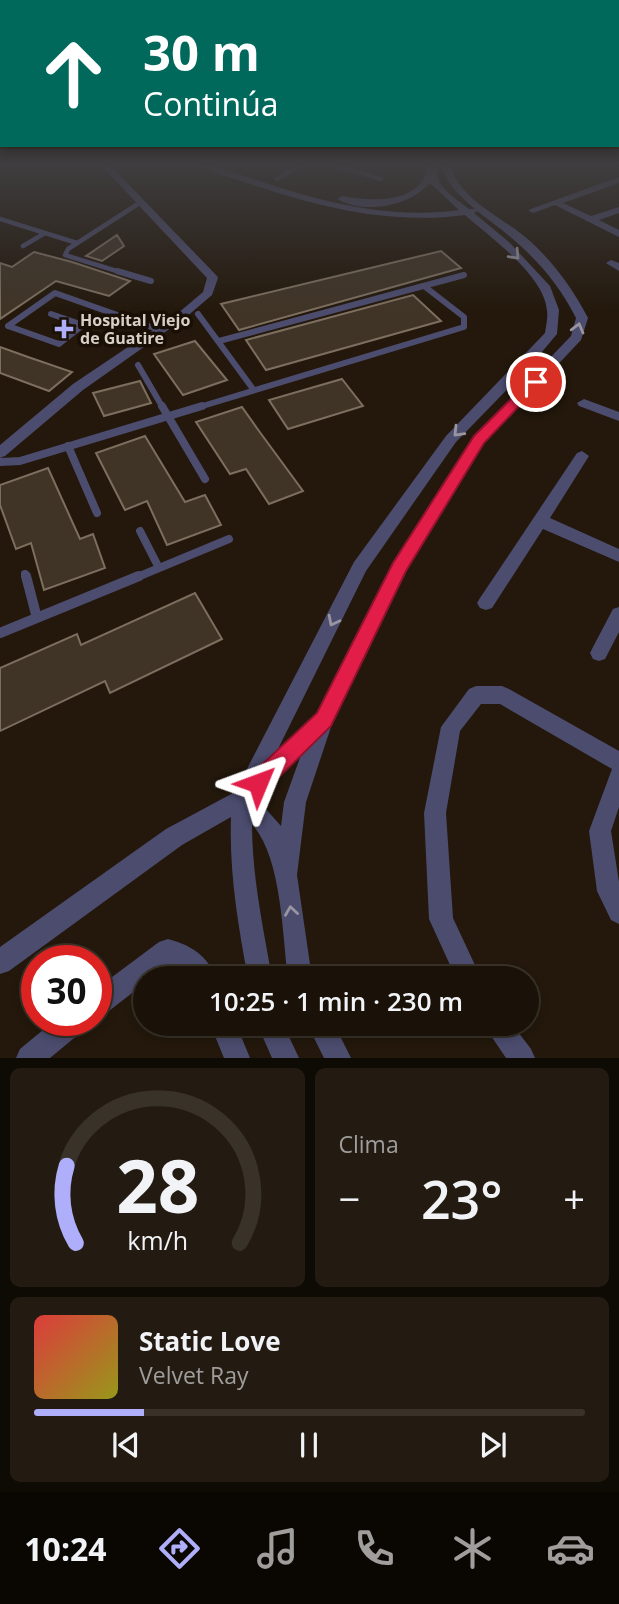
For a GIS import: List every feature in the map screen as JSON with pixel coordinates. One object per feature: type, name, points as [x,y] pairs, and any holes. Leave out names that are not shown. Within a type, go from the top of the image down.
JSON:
[{"type":"street","points":[[0,453],[78,387],[208,293],[213,278],[152,213]]},
{"type":"street","points":[[364,213],[415,219],[446,213]]},
{"type":"street","points":[[259,966],[247,905],[241,846],[242,799],[360,567],[451,439],[551,334],[553,310],[545,286],[479,213]]},
{"type":"street","points":[[286,875],[295,802],[324,719],[399,567],[479,440],[578,337],[582,318],[563,284],[525,242],[483,213]]},
{"type":"street","points":[[577,213],[619,234]]},
{"type":"street","points":[[590,220],[609,213]]},
{"type":"street","points":[[584,403],[619,416]]},
{"type":"street","points":[[486,603],[582,456]]},
{"type":"street","points":[[541,521],[619,556]]},
{"type":"street","points":[[599,653],[619,614]]},
{"type":"street","points":[[463,966],[441,919],[435,813],[451,727],[476,695],[502,695],[619,762]]},
{"type":"street","points":[[0,962],[174,837],[242,799],[324,719]]},
{"type":"street","points":[[619,776],[600,831],[607,880],[619,912]]},
{"type":"street","points":[[242,799],[262,816],[276,836],[286,875],[298,966]]},
{"type":"street","points":[[148,966],[168,951],[182,953],[196,966]]},
{"type":"street","points":[[112,993],[133,977]]},
{"type":"street","points":[[29,1058],[56,1036]]},
{"type":"street","points":[[228,1036],[237,1058]]},
{"type":"street","points":[[276,1036],[286,1058]]},
{"type":"street","points":[[326,1036],[338,1058]]},
{"type":"street","points":[[505,1036],[522,1058]]},
{"type":"lane","points":[[123,213],[68,249],[65,255],[67,258],[151,281]]},
{"type":"lane","points":[[0,219],[77,243]]},
{"type":"lane","points":[[23,246],[45,233]]},
{"type":"lane","points":[[219,341],[464,275]]},
{"type":"lane","points":[[0,462],[20,461],[464,327],[464,317],[424,286]]},
{"type":"lane","points":[[51,314],[83,325],[59,344],[8,326],[55,293],[160,330]]},
{"type":"lane","points":[[198,314],[253,389]]},
{"type":"lane","points":[[138,365],[205,479]]},
{"type":"lane","points":[[68,446],[97,513]]},
{"type":"lane","points":[[140,531],[159,568]]},
{"type":"lane","points":[[0,633],[229,540]]},
{"type":"lane","points":[[25,574],[37,618]]},
{"type":"building","points":[[117,235],[124,246],[102,261],[86,256]]},
{"type":"building","points":[[441,251],[461,268],[239,330],[221,304]]},
{"type":"building","points":[[34,252],[130,281],[109,296],[56,281],[0,319],[0,263],[12,267]]},
{"type":"building","points":[[413,295],[441,321],[266,370],[246,340]]},
{"type":"building","points":[[195,341],[227,380],[183,395],[154,354]]},
{"type":"building","points":[[0,347],[72,372],[49,391],[0,373]]},
{"type":"building","points":[[342,379],[363,406],[288,429],[269,400]]},
{"type":"building","points":[[140,381],[151,403],[104,416],[93,393]]},
{"type":"building","points":[[242,407],[303,491],[269,504],[246,469],[230,474],[196,422]]},
{"type":"building","points":[[145,436],[185,502],[205,495],[221,525],[167,545],[147,501],[125,510],[96,453]]},
{"type":"building","points":[[48,468],[80,539],[93,534],[105,568],[44,590],[31,543],[16,549],[0,505],[0,485]]},
{"type":"building","points":[[195,593],[222,639],[110,693],[105,681],[0,731],[0,668],[77,634],[81,645]]},
{"type":"place","name":"Hospital Viejo de Guatire","points":[[64,329]]},
{"type":"route","points":[[258,783],[324,719],[399,567],[479,440],[536,382]]}]
